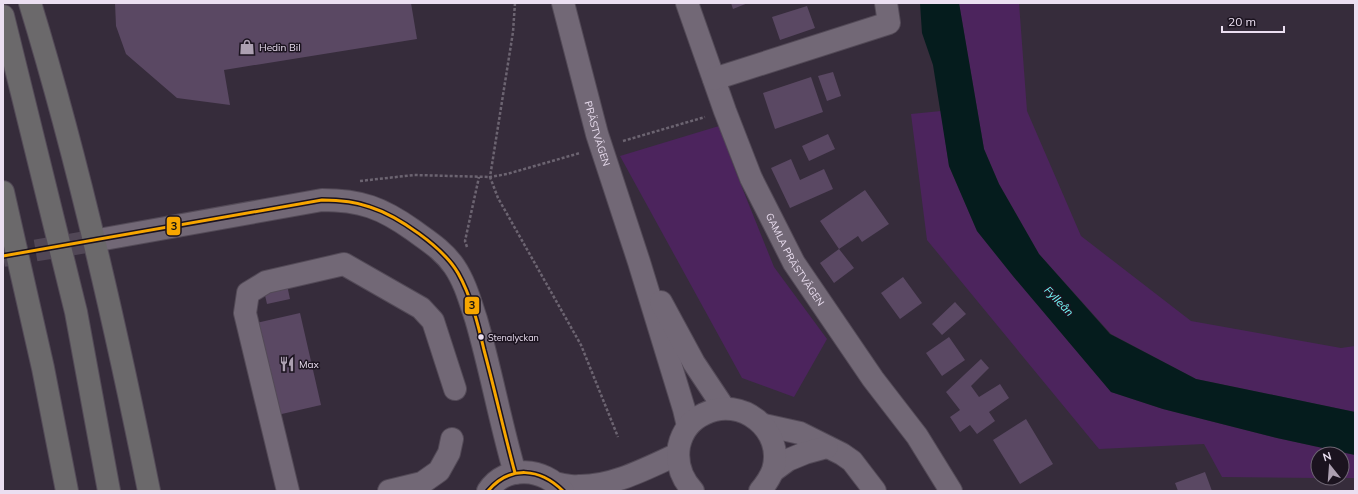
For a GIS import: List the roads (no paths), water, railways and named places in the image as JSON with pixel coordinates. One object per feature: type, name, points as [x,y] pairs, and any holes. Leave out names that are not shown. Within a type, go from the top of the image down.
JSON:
[{"type":"highway","points":[[30,3],[55,85],[102,270],[149,491]]},
{"type":"highway","points":[[3,16],[76,312],[109,491]]},
{"type":"highway","points":[[3,192],[43,368],[67,491]]},
{"type":"street","name":"PRÄSTVÄGEN","points":[[563,3],[597,134],[639,262],[688,426]]},
{"type":"street","name":"GAMLA PRÄSTVÄGEN","points":[[687,3],[725,111],[751,178],[794,263],[873,379],[917,436],[951,491]]},
{"type":"street","points":[[714,79],[889,23],[886,3]]},
{"type":"street","points":[[104,239],[322,200],[356,202],[383,212],[402,222],[429,241],[448,258],[455,267],[468,294],[481,337],[515,473]]},
{"type":"street","name":"PRÄSTVÄGEN","points":[[639,262],[694,363],[724,408]]},
{"type":"street","points":[[288,491],[245,313],[248,293],[266,282],[344,264],[421,308],[433,321],[455,389]]},
{"type":"street","points":[[693,491],[685,483],[679,469],[678,454],[681,439],[688,426],[698,417],[710,411],[724,408],[735,408],[746,412],[764,425],[774,447],[775,459],[773,471],[767,483],[760,491]]},
{"type":"street","points":[[764,425],[800,433],[842,454],[852,461],[875,491]]},
{"type":"street","points":[[389,491],[422,484],[438,471],[449,453],[452,439]]},
{"type":"street","points":[[773,471],[788,460],[805,453],[827,447]]},
{"type":"street","points":[[488,491],[501,478],[515,473],[530,472],[545,476],[561,488],[608,482],[678,454]]},
{"type":"water","name":"Fylleån","points":[[920,3],[959,3],[984,149],[999,184],[1039,254],[1110,334],[1196,379],[1355,412],[1355,455],[1350,454],[1350,446],[1314,446],[1277,438],[1163,409],[1111,392],[977,231],[949,166],[933,65],[922,33]]},
{"type":"tunnel","points":[[3,256],[104,239]]},
{"type":"place","name":"Hedin Bil","points":[[247,47]]},
{"type":"place","name":"Stenalyckan","points":[[481,337]]},
{"type":"place","name":"Max","points":[[287,364]]}]
